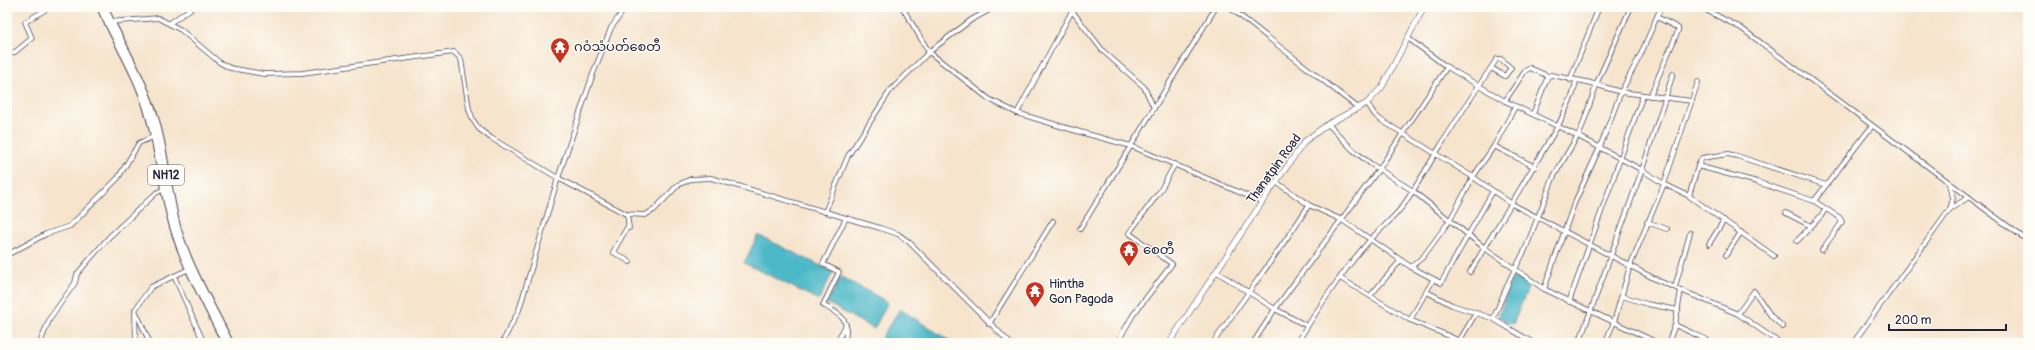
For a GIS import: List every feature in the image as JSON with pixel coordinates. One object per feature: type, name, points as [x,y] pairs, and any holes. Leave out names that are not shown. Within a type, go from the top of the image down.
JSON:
[{"type":"highway","name":"NH12","points":[[100,7],[146,92],[170,197],[179,232],[191,268],[230,343]]},
{"type":"highway","name":"NH12","points":[[104,7],[109,22]]},
{"type":"highway","name":"NH12","points":[[157,135],[164,189],[175,233],[225,343]]},
{"type":"main road","name":"Thanatpin Road","points":[[1169,343],[1262,202],[1306,141],[1328,124],[1367,103],[1387,80],[1424,7]]},
{"type":"street","points":[[7,54],[15,52],[32,38],[25,22],[50,7]]},
{"type":"street","points":[[170,23],[193,7]]},
{"type":"street","points":[[502,343],[519,310],[558,178],[593,74],[608,34],[626,7]]},
{"type":"street","points":[[902,7],[929,52],[989,99],[1017,113],[1131,146],[1262,202]]},
{"type":"street","points":[[825,212],[848,156],[890,91],[929,52],[971,20],[995,7]]},
{"type":"street","points":[[1080,229],[1216,7]]},
{"type":"street","points":[[1229,7],[1357,108]]},
{"type":"street","points":[[1570,80],[1599,7]]},
{"type":"street","points":[[1494,319],[1554,176],[1578,136],[1598,85],[1598,80],[1631,7]]},
{"type":"street","points":[[1544,289],[1564,231],[1600,148],[1621,92],[1641,54],[1661,7]]},
{"type":"street","points":[[1700,7],[1741,28],[2028,241]]},
{"type":"street","points":[[1017,113],[1072,11],[1103,51],[1144,86],[1154,108]]},
{"type":"street","points":[[1650,96],[1678,31],[1678,28],[1657,17]]},
{"type":"street","points":[[109,22],[152,18],[170,23],[219,62],[230,68],[264,74],[302,73],[454,52],[462,59],[469,109],[473,120],[479,129],[490,138],[558,178],[627,214],[645,215],[654,210],[678,185],[691,179],[711,178],[898,234],[909,242],[989,324],[1010,343]]},
{"type":"street","points":[[1409,39],[1448,67],[1515,107],[1578,136],[1642,170],[1664,184],[1689,196],[1774,256]]},
{"type":"street","points":[[1297,343],[1340,278],[1370,240],[1398,212],[1413,191],[1478,86],[1491,68],[1499,58],[1511,68],[1505,76],[1491,68]]},
{"type":"street","points":[[1253,343],[1275,309],[1379,169],[1448,67]]},
{"type":"street","points":[[1505,101],[1527,69],[1530,68],[1548,76],[1551,75],[1598,85],[1621,92],[1692,101]]},
{"type":"street","points":[[1579,343],[1642,170],[1673,74]]},
{"type":"street","points":[[1533,114],[1548,76]]},
{"type":"street","points":[[1470,272],[1486,249],[1558,126],[1573,94],[1576,81]]},
{"type":"street","points":[[1606,343],[1614,322],[1630,266],[1664,184],[1698,82]]},
{"type":"street","points":[[1569,302],[1590,244],[1602,205],[1621,159],[1643,95]]},
{"type":"street","points":[[1367,103],[1375,115],[1473,177],[1512,204],[1630,266],[1674,287],[1738,314],[1780,343]]},
{"type":"street","points":[[1411,267],[1423,256],[1450,220],[1473,177],[1494,146],[1515,107]]},
{"type":"street","points":[[1328,124],[1354,150],[1379,169],[1413,191],[1486,249],[1544,289],[1591,313],[1658,343]]},
{"type":"street","points":[[1814,201],[1872,126]]},
{"type":"street","points":[[7,255],[46,234],[70,226],[118,178],[139,143],[157,135]]},
{"type":"street","points":[[1494,146],[1535,166]]},
{"type":"street","points":[[1689,196],[1702,158],[1728,154],[1826,185]]},
{"type":"street","points":[[1117,343],[1134,316],[1172,264],[1128,232],[1160,191],[1174,164]]},
{"type":"street","points":[[1698,166],[1757,182],[1814,201],[1825,210],[1840,218],[1842,222],[1822,250]]},
{"type":"street","points":[[1276,182],[1309,204],[1342,220],[1411,267],[1441,283],[1493,191]]},
{"type":"street","points":[[1854,343],[1950,209],[1953,198],[1950,184]]},
{"type":"street","points":[[40,343],[50,318],[75,282],[77,274],[117,230],[156,193],[164,189]]},
{"type":"street","points":[[1950,209],[1969,197]]},
{"type":"street","points":[[1213,343],[1248,291],[1280,249],[1309,204]]},
{"type":"street","points":[[1797,241],[1825,210]]},
{"type":"street","points":[[1786,213],[1811,226]]},
{"type":"street","points":[[627,214],[628,227],[613,252],[630,262]]},
{"type":"street","points":[[844,343],[848,329],[842,317],[823,304],[839,272],[823,264],[846,218]]},
{"type":"street","points":[[1709,244],[1724,220]]},
{"type":"street","points":[[989,324],[1053,221]]},
{"type":"street","points":[[1647,222],[1667,229]]},
{"type":"street","points":[[1726,255],[1741,232]]},
{"type":"street","points":[[1674,287],[1690,233]]},
{"type":"street","points":[[1370,296],[1401,260]]},
{"type":"street","points":[[136,343],[135,310],[151,287],[191,268]]},
{"type":"street","points":[[1216,272],[1275,309],[1307,326]]},
{"type":"street","points":[[174,276],[204,343]]},
{"type":"street","points":[[1340,278],[1410,320],[1460,342],[1476,313]]},
{"type":"street","points":[[1410,320],[1433,280]]},
{"type":"street","points":[[1668,343],[1675,325],[1681,290]]},
{"type":"street","points":[[1738,314],[1754,291],[1771,316],[1783,327]]},
{"type":"street","points":[[1427,292],[1452,305],[1494,319],[1534,343]]},
{"type":"street","points":[[1622,296],[1640,302],[1678,310]]},
{"type":"street","points":[[135,310],[150,343]]},
{"type":"street","points":[[836,343],[846,325]]},
{"type":"street","points":[[1675,325],[1707,340]]},
{"type":"water","points":[[758,235],[833,272],[819,300],[744,263]]},
{"type":"water","points":[[1517,276],[1530,283],[1513,324],[1498,318],[1511,280]]},
{"type":"water","points":[[841,277],[888,302],[874,329],[827,303]]},
{"type":"water","points":[[900,309],[953,343],[889,343],[881,338]]},
{"type":"place","name":"ဂဝံသံပတ်စေတီ","points":[[560,64]]},
{"type":"place","name":"စေတီ","points":[[1129,267]]},
{"type":"place","name":"Hintha Gon Pagoda","points":[[1035,308]]}]
